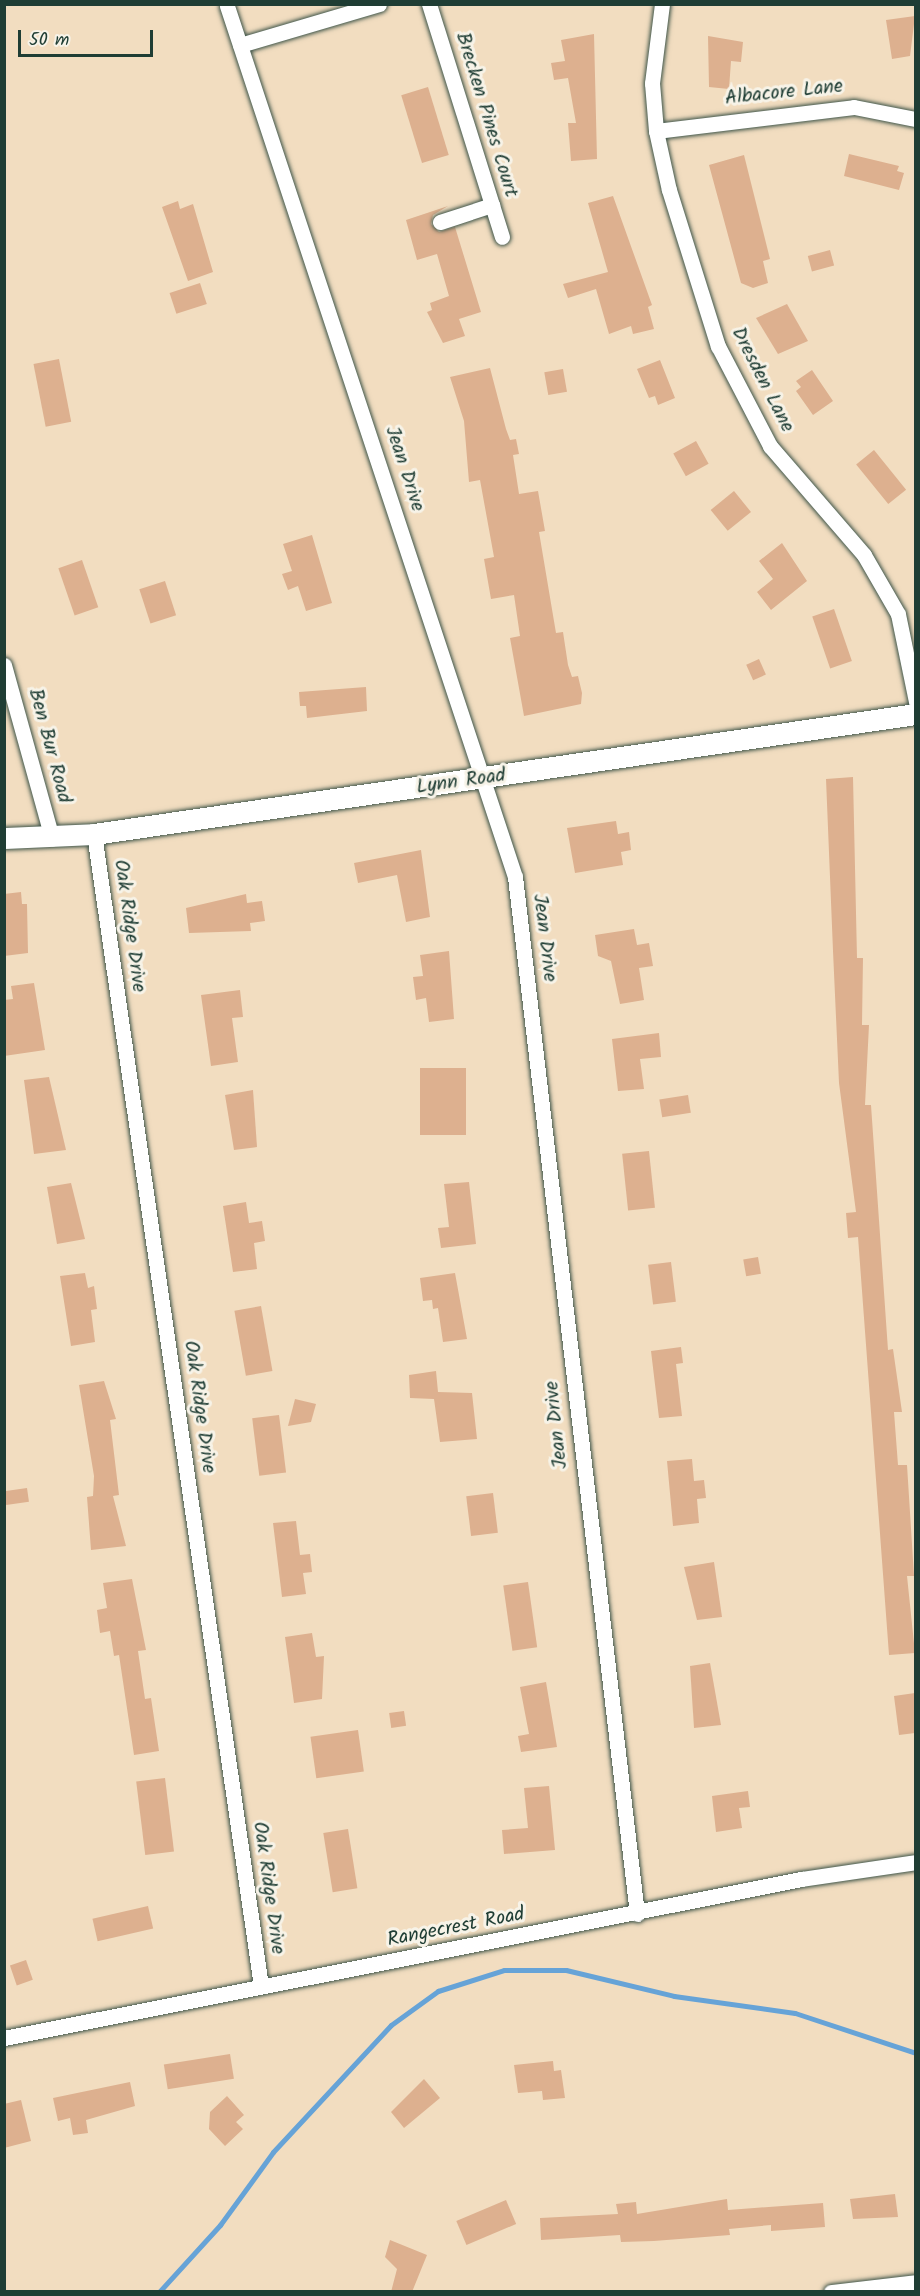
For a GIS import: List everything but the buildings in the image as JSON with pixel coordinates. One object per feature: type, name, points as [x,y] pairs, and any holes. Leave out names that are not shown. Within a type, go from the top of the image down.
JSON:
[{"type":"main road","name":"Lynn Road","points":[[4,838],[52,838],[94,834],[484,779],[915,714]]},
{"type":"street","points":[[240,45],[379,4]]},
{"type":"street","name":"Brecken Pines Court","points":[[429,4],[502,237]]},
{"type":"street","name":"Dresden Lane","points":[[662,4],[652,83],[656,132],[669,190],[718,346],[770,446],[864,555],[898,614],[915,702]]},
{"type":"street","name":"Jean Drive","points":[[227,6],[484,779],[519,905],[637,1914]]},
{"type":"street","name":"Albacore Lane","points":[[656,132],[832,108],[915,119]]},
{"type":"street","points":[[440,222],[492,205]]},
{"type":"street","name":"Ben Bur Road","points":[[4,665],[52,838]]},
{"type":"street","name":"Oak Ridge Drive","points":[[94,834],[261,1986]]},
{"type":"street","name":"Rangecrest Road","points":[[4,2037],[637,1914],[801,1879],[915,1862]]},
{"type":"street","points":[[831,2292],[915,2282]]},
{"type":"waterway","points":[[159,2292],[220,2225],[273,2152],[391,2025],[438,1991],[504,1970],[566,1970],[674,1996],[795,2013],[916,2053]]}]
